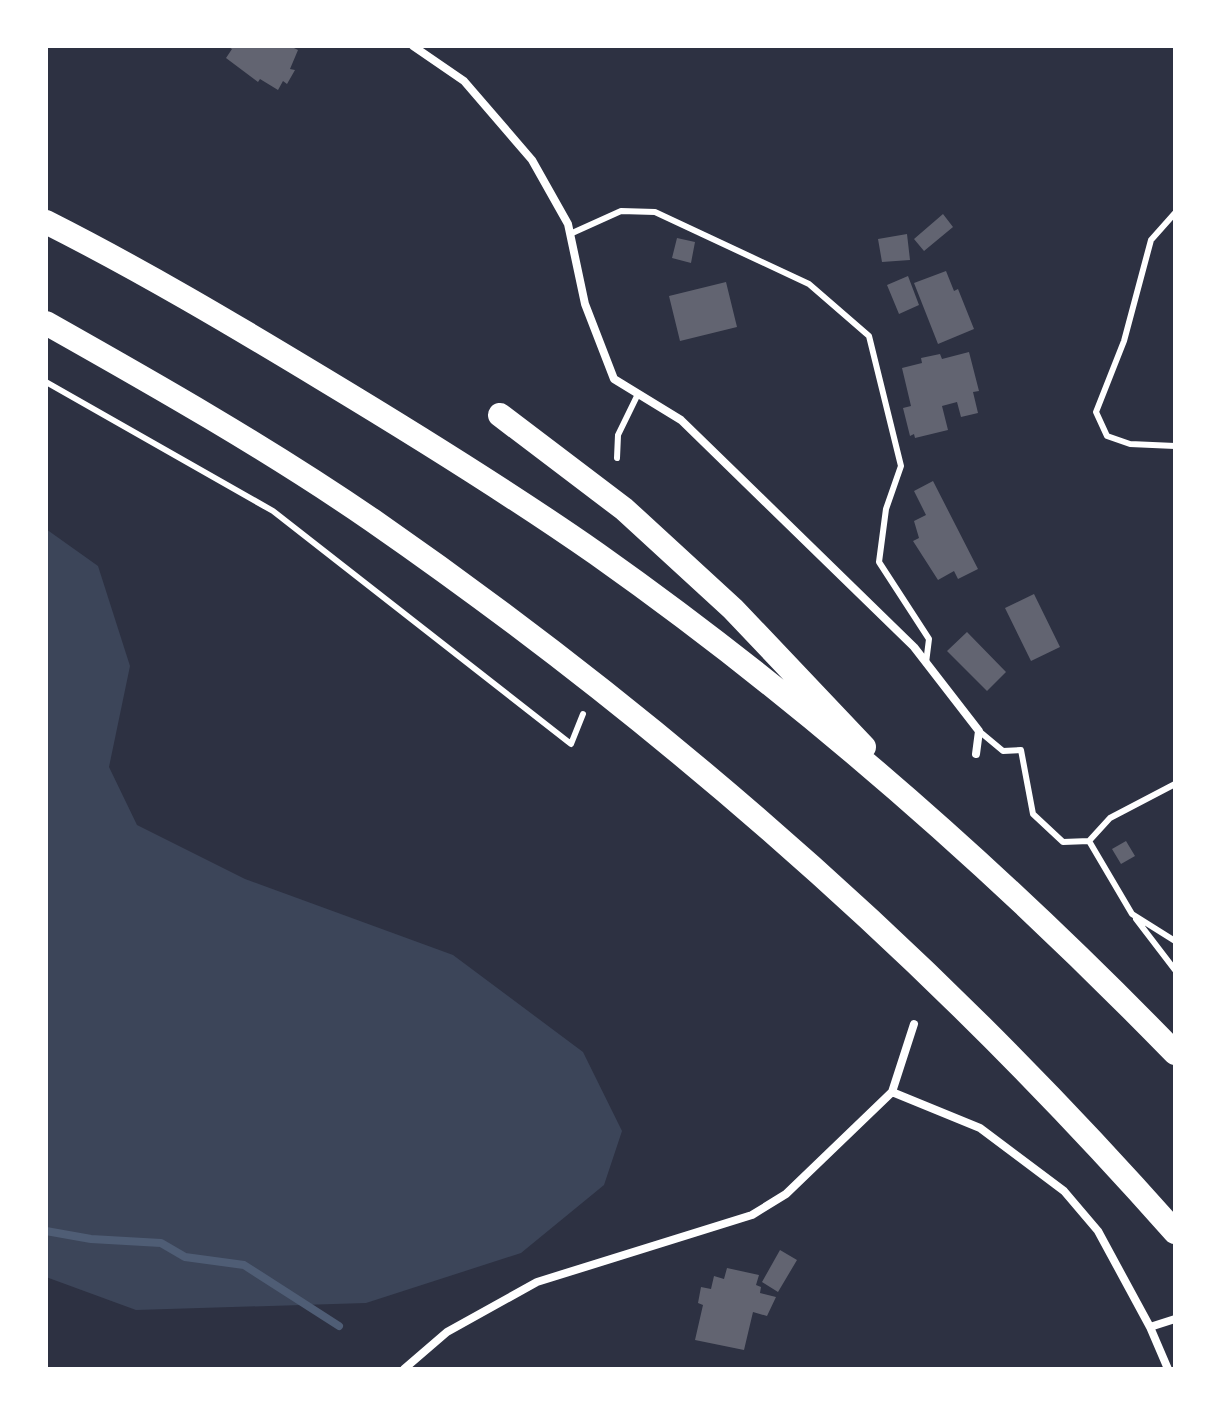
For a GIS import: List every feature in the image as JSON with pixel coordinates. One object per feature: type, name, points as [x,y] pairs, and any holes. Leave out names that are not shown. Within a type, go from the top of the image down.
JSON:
[{"type":"highway","points":[[46,222],[105,251],[271,348],[448,455],[598,555],[785,698],[951,837],[1100,976],[1175,1053]]},
{"type":"highway","points":[[46,323],[183,400],[370,519],[536,639],[744,808],[931,975],[1175,1232]]},
{"type":"highway","points":[[500,415],[624,509],[722,599],[951,837]]},
{"type":"street","points":[[413,46],[464,81],[532,160],[570,234],[585,304],[614,379],[681,420],[926,663],[979,731],[976,754]]},
{"type":"street","points":[[404,1369],[447,1332],[537,1282],[752,1215],[786,1194],[892,1092],[914,1024]]},
{"type":"street","points":[[892,1092],[980,1128],[1064,1191],[1098,1231],[1150,1327],[1168,1369]]},
{"type":"street","points":[[1150,1327],[1175,1319]]},
{"type":"lane","points":[[570,234],[621,211],[655,212],[809,284],[869,336],[901,466],[886,509],[879,562],[929,639],[926,663]]},
{"type":"lane","points":[[1175,213],[1151,240],[1124,341],[1096,412],[1107,436],[1130,444],[1175,446]]},
{"type":"lane","points":[[46,382],[273,511],[571,744],[583,714]]},
{"type":"lane","points":[[617,458],[618,435],[638,394]]},
{"type":"lane","points":[[979,731],[1003,751],[1021,750],[1033,814],[1063,842],[1089,841],[1110,818],[1175,784]]},
{"type":"lane","points":[[1089,841],[1132,914],[1175,970]]},
{"type":"lane","points":[[1132,914],[1175,941]]},
{"type":"shaded area","points":[[46,529],[98,566],[130,666],[109,767],[137,825],[245,879],[453,955],[583,1052],[622,1131],[604,1185],[521,1253],[366,1303],[136,1310],[46,1277]]},
{"type":"building","points":[[227,46],[290,46],[298,50],[290,69],[295,70],[287,84],[283,81],[278,90],[260,79],[258,82],[226,58],[232,49]]},
{"type":"building","points":[[943,214],[953,227],[924,251],[914,239]]},
{"type":"building","points":[[907,234],[910,260],[882,262],[878,239]]},
{"type":"building","points":[[677,238],[695,242],[691,263],[672,258]]},
{"type":"building","points":[[946,271],[954,291],[958,289],[974,329],[938,344],[914,283]]},
{"type":"building","points":[[908,276],[919,305],[899,314],[887,285]]},
{"type":"building","points":[[726,282],[737,327],[680,341],[669,296]]},
{"type":"building","points":[[969,352],[979,391],[973,392],[978,413],[961,417],[957,402],[942,406],[948,430],[915,438],[914,434],[910,436],[903,408],[911,406],[902,368],[922,363],[921,358],[940,354],[942,359]]},
{"type":"building","points":[[933,481],[978,569],[958,579],[954,571],[938,580],[913,541],[919,538],[914,521],[926,515],[914,491]]},
{"type":"building","points":[[1034,594],[1060,647],[1031,661],[1005,608]]},
{"type":"building","points":[[967,632],[1006,672],[987,691],[947,651]]},
{"type":"building","points":[[1126,841],[1135,856],[1121,864],[1112,849]]},
{"type":"building","points":[[780,1250],[797,1260],[778,1292],[762,1282]]},
{"type":"building","points":[[727,1268],[759,1275],[756,1285],[761,1287],[760,1293],[776,1297],[767,1316],[753,1312],[744,1350],[695,1340],[703,1305],[698,1303],[701,1287],[711,1289],[714,1276],[724,1279]]},
{"type":"waterway","points":[[46,1231],[91,1239],[161,1243],[185,1257],[244,1265],[339,1326]]}]
